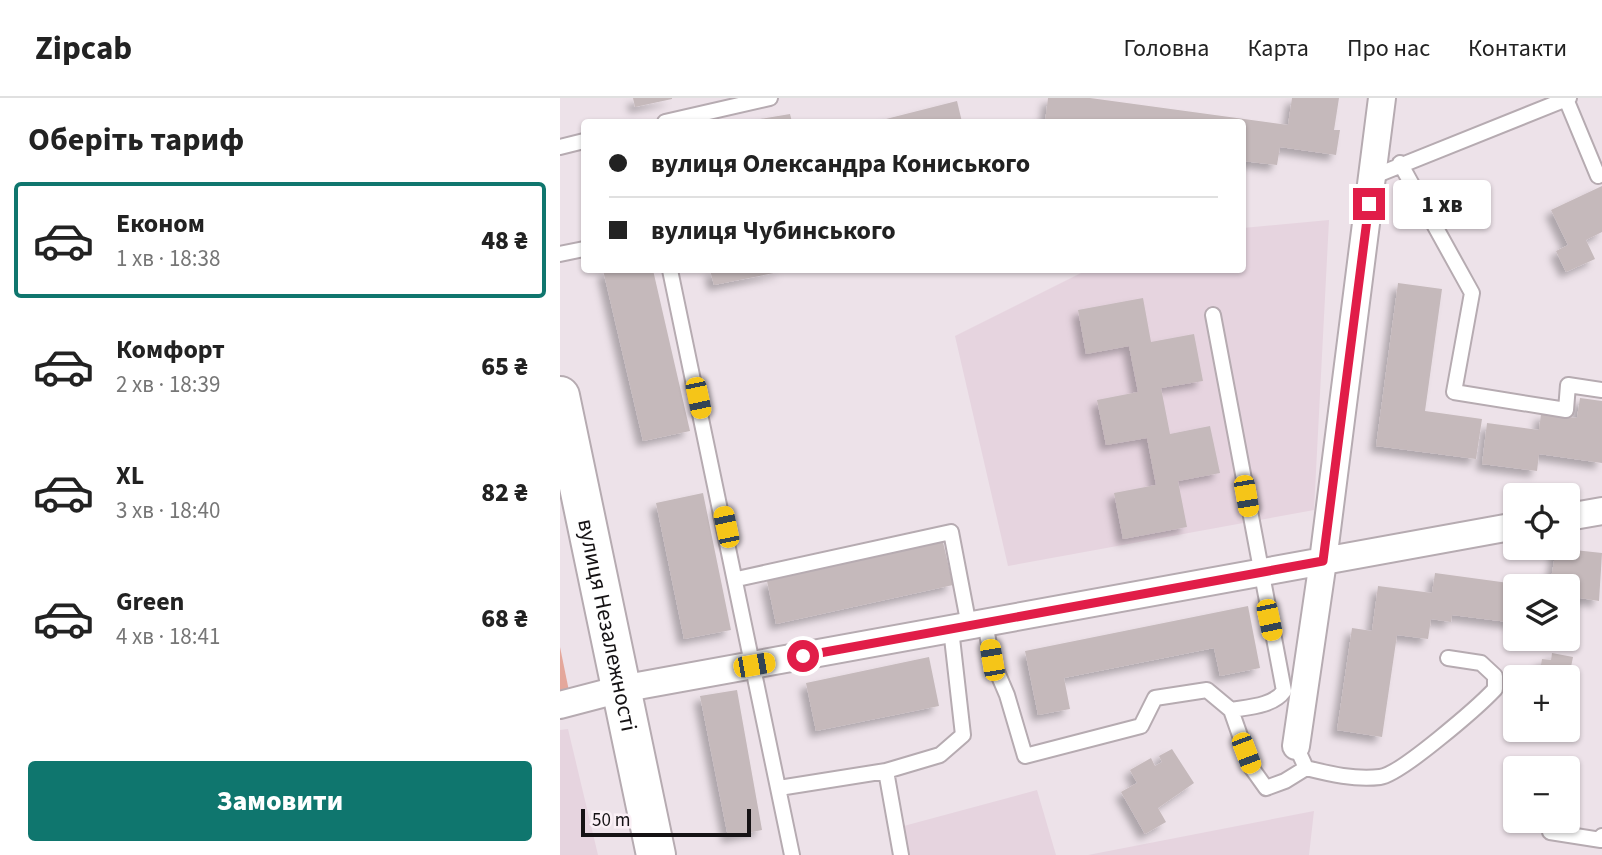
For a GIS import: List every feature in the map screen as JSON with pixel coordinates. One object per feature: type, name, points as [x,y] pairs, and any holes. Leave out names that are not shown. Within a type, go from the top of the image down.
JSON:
[{"type":"main road","name":"вулиця Незалежності","points":[[560,396],[656,855]]},
{"type":"street","points":[[1301,757],[1382,98]]},
{"type":"street","points":[[1580,515],[1602,511]]},
{"type":"street","points":[[560,705],[621,689],[1503,528]]},
{"type":"lane","points":[[678,119],[770,98]]},
{"type":"lane","points":[[1372,177],[1400,163],[1568,99],[1598,176]]},
{"type":"lane","points":[[560,147],[581,142]]},
{"type":"lane","points":[[1400,163],[1472,293],[1454,392],[1566,410],[1568,386],[1602,390]]},
{"type":"lane","points":[[560,254],[581,249]]},
{"type":"lane","points":[[671,273],[737,579],[792,855]]},
{"type":"lane","points":[[1213,315],[1284,691],[1280,697],[1262,705],[1231,710]]},
{"type":"lane","points":[[737,579],[951,532],[968,626],[963,735],[940,755],[886,771],[779,788]]},
{"type":"lane","points":[[968,626],[992,660],[1007,695],[1025,756],[1141,726],[1155,698],[1207,690],[1231,710],[1251,767],[1266,788],[1286,781],[1301,757],[1337,776],[1383,777],[1460,722],[1495,689],[1495,676],[1481,663],[1447,658]]},
{"type":"lane","points":[[886,771],[901,855]]},
{"type":"lane","points":[[1557,833],[1601,839],[1602,836]]},
{"type":"shaded area","points":[[1329,220],[1314,510],[1008,566],[955,336],[1081,273],[1246,273],[1246,228]]},
{"type":"shaded area","points":[[560,647],[569,691],[560,693]]},
{"type":"shaded area","points":[[568,729],[598,855],[560,855],[560,730]]},
{"type":"shaded area","points":[[1037,790],[1056,855],[905,855],[900,827]]},
{"type":"shaded area","points":[[1314,811],[1309,855],[1088,855]]},
{"type":"building","points":[[633,98],[672,98],[672,99],[635,107]]},
{"type":"building","points":[[1048,98],[1090,98],[1244,119],[1045,119]]},
{"type":"building","points":[[1292,98],[1339,98],[1334,130],[1340,130],[1336,155],[1280,147],[1277,165],[1246,161],[1246,119],[1288,125]]},
{"type":"building","points":[[957,101],[961,119],[886,119]]},
{"type":"building","points":[[790,114],[791,119],[760,119]]},
{"type":"building","points":[[1602,186],[1602,232],[1586,240],[1595,259],[1566,272],[1556,251],[1568,245],[1551,210]]},
{"type":"building","points":[[604,273],[654,273],[690,431],[643,441]]},
{"type":"building","points":[[711,273],[774,273],[714,285]]},
{"type":"building","points":[[1398,283],[1442,289],[1425,411],[1482,419],[1476,459],[1376,446]]},
{"type":"building","points":[[1143,298],[1151,342],[1194,334],[1203,381],[1161,388],[1170,434],[1210,426],[1220,473],[1178,481],[1187,527],[1123,539],[1114,493],[1156,485],[1147,438],[1106,445],[1097,400],[1138,392],[1129,346],[1086,354],[1078,310]]},
{"type":"building","points":[[1580,398],[1602,401],[1602,463],[1539,454],[1537,471],[1482,464],[1487,423],[1539,430],[1541,414],[1577,418]]},
{"type":"building","points":[[703,493],[731,630],[684,639],[656,503]]},
{"type":"building","points":[[943,542],[953,585],[776,624],[767,581]]},
{"type":"building","points":[[1580,551],[1602,553],[1599,601],[1580,598],[1580,574],[1552,574],[1554,560],[1580,560]]},
{"type":"building","points":[[1435,573],[1503,582],[1503,621],[1452,615],[1451,622],[1431,619],[1428,639],[1397,635],[1382,737],[1337,730],[1352,628],[1372,631],[1378,586],[1432,593]]},
{"type":"building","points":[[1248,606],[1260,668],[1220,676],[1214,648],[1064,678],[1070,709],[1038,715],[1025,651]]},
{"type":"building","points":[[1552,653],[1573,657],[1571,665],[1541,665],[1542,659],[1551,660]]},
{"type":"building","points":[[929,657],[939,706],[816,731],[806,683]]},
{"type":"building","points":[[737,690],[762,830],[728,837],[700,696]]},
{"type":"building","points":[[1172,749],[1194,783],[1158,808],[1166,822],[1145,834],[1121,792],[1137,783],[1130,770],[1151,758],[1155,766],[1162,762],[1159,756]]},
{"type":"route","points":[[803,656],[1323,561],[1369,204]]}]
